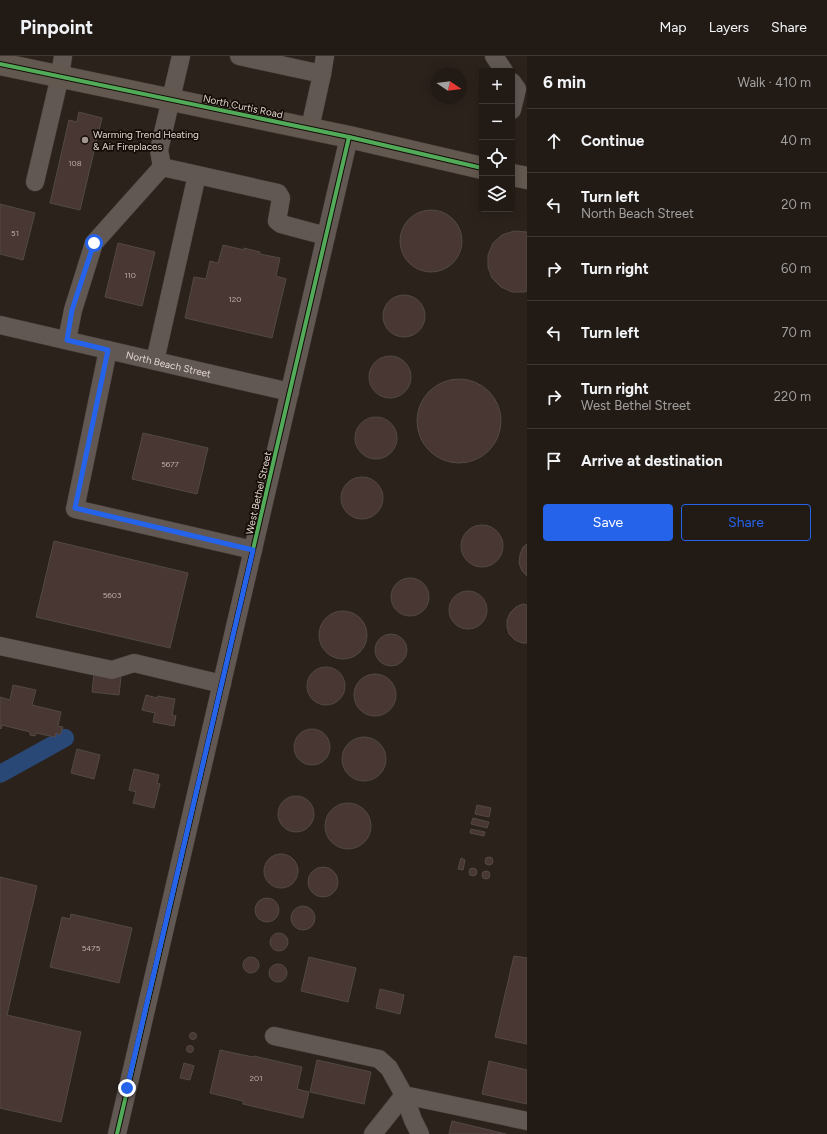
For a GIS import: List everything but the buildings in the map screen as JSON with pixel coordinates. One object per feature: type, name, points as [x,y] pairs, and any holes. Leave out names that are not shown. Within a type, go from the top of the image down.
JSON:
[{"type":"main road","name":"North Curtis Road","points":[[0,64],[61,66],[171,99],[310,128],[479,167]]},
{"type":"main road","points":[[515,176],[527,178]]},
{"type":"street","points":[[162,167],[159,150],[181,56]]},
{"type":"street","points":[[240,56],[322,74]]},
{"type":"street","points":[[310,128],[325,56]]},
{"type":"street","points":[[494,56],[502,68]]},
{"type":"street","points":[[35,182],[61,66]]},
{"type":"street","points":[[515,86],[517,89],[515,97]]},
{"type":"street","name":"West Bethel Street","points":[[117,1134],[349,137]]},
{"type":"street","points":[[162,167],[278,193],[281,198],[277,221],[281,224],[326,236]]},
{"type":"street","points":[[67,340],[72,310],[94,243],[162,167]]},
{"type":"street","points":[[155,361],[197,175]]},
{"type":"street","name":"North Beach Street","points":[[0,325],[290,392]]},
{"type":"street","points":[[108,350],[75,508],[253,550]]},
{"type":"street","points":[[0,646],[112,670],[134,663],[222,684]]},
{"type":"street","points":[[274,1036],[378,1059],[389,1068],[404,1095],[420,1134]]},
{"type":"street","points":[[404,1095],[527,1121]]},
{"type":"street","points":[[373,1134],[404,1095]]},
{"type":"waterway","points":[[0,774],[65,738]]},
{"type":"cycle path","points":[[0,64],[349,137],[479,167]]},
{"type":"cycle path","points":[[117,1134],[349,137]]},
{"type":"place","name":"Warming Trend Heating & Air Fireplaces","points":[[85,140]]},
{"type":"route","points":[[94,243],[72,310],[67,340],[108,350],[75,508],[253,550],[127,1088]]}]
